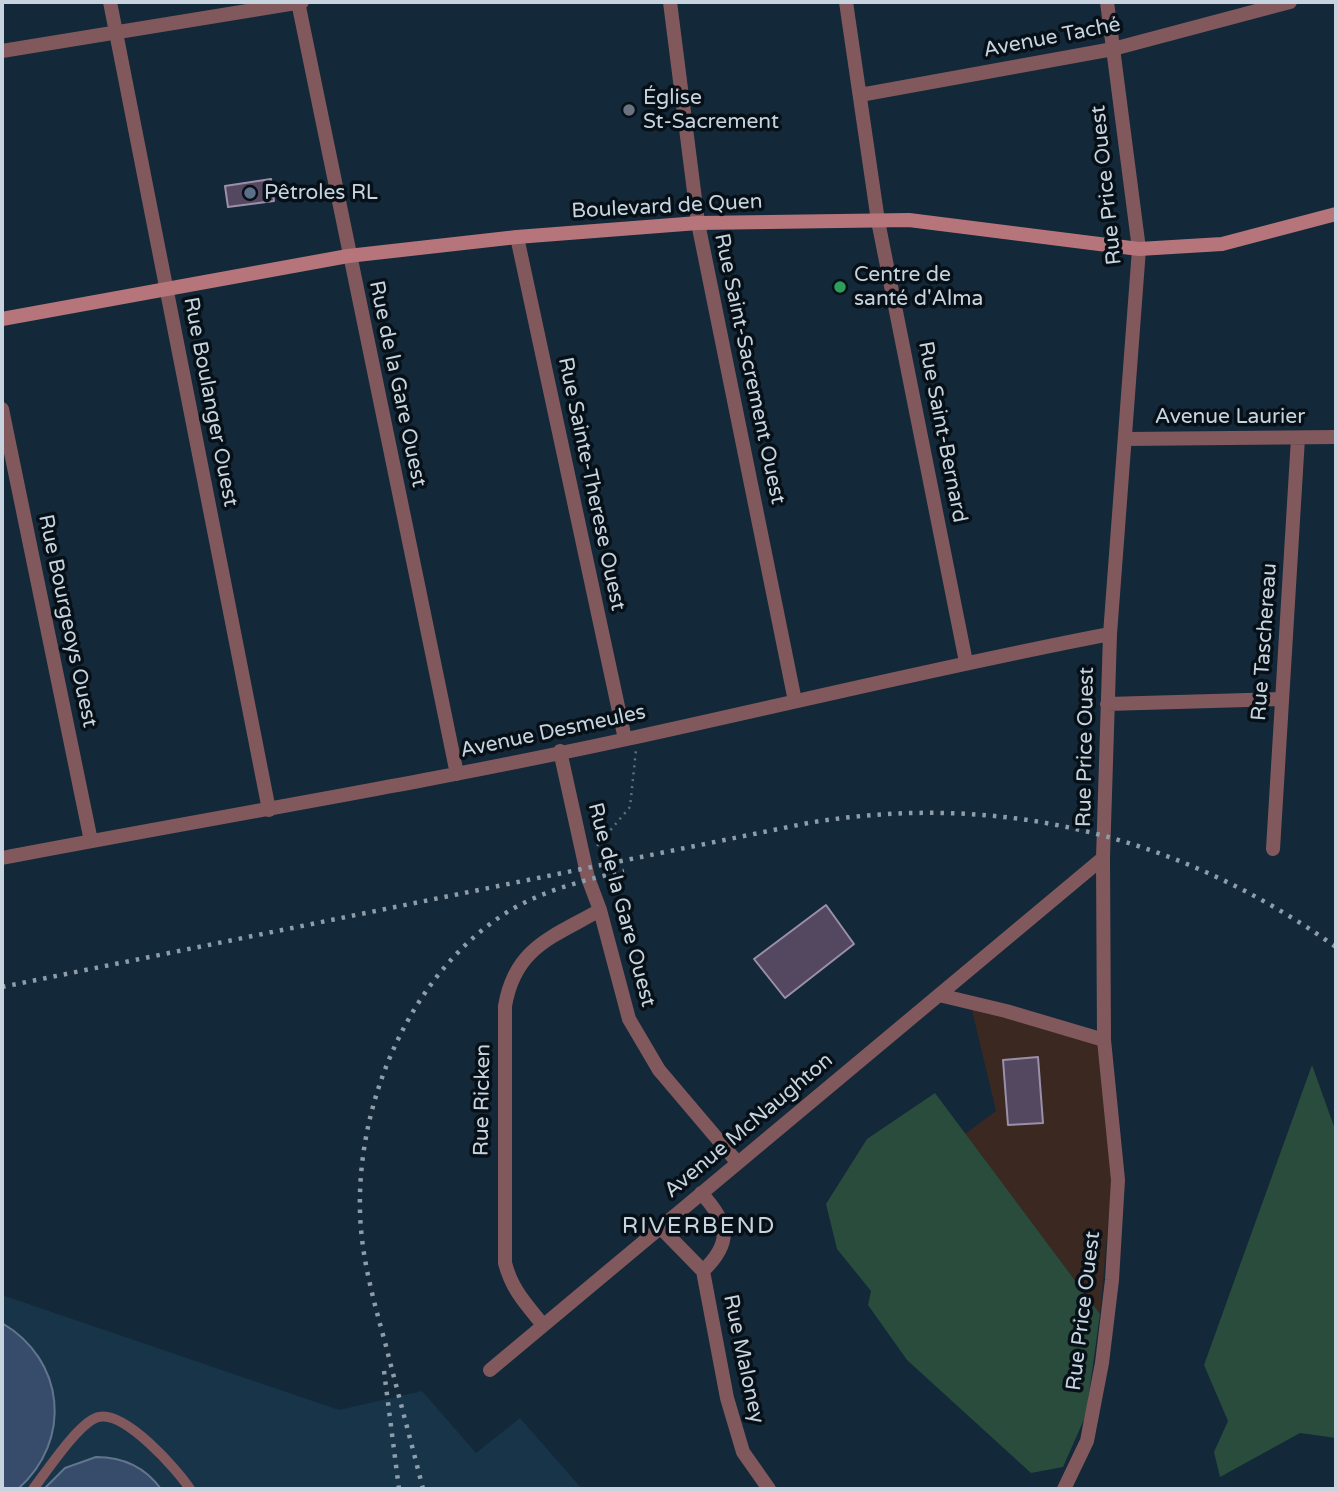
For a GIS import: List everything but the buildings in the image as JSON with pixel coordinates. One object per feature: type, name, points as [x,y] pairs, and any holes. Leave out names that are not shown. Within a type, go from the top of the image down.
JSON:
[{"type":"street","name":"Rue Boulanger Ouest","points":[[110,2],[269,810]]},
{"type":"street","points":[[2,51],[299,2]]},
{"type":"street","name":"Rue de la Gare Ouest","points":[[299,2],[348,256],[457,774]]},
{"type":"street","name":"Rue Saint-Sacrement Ouest","points":[[670,2],[698,223],[795,701]]},
{"type":"street","name":"Rue Saint-Bernard","points":[[846,2],[878,220],[966,662]]},
{"type":"street","name":"Rue Price Ouest","points":[[1064,1489],[1087,1441],[1102,1363],[1112,1280],[1118,1180],[1104,1040],[1103,858],[1110,634],[1139,249],[1107,2]]},
{"type":"street","name":"Avenue Taché","points":[[860,95],[1113,49],[1290,2]]},
{"type":"street","name":"Boulevard de Quen","points":[[2,320],[348,256],[517,237],[698,223],[909,220],[1139,249],[1222,244],[1336,214]]},
{"type":"street","name":"Rue Sainte-Therese Ouest","points":[[517,237],[631,738]]},
{"type":"street","name":"Rue Bourgeoys Ouest","points":[[2,409],[91,841]]},
{"type":"street","name":"Rue Taschereau","points":[[1273,849],[1298,438]]},
{"type":"street","name":"Avenue Laurier","points":[[1125,439],[1336,438]]},
{"type":"street","name":"Avenue Desmeules","points":[[2,858],[457,774],[631,738],[966,662],[1110,634]]},
{"type":"street","points":[[1107,704],[1282,699]]},
{"type":"street","name":"Rue de la Gare Ouest","points":[[560,751],[584,861],[600,909],[629,1019],[659,1070],[737,1162]]},
{"type":"street","name":"Avenue McNaughton","points":[[490,1370],[1103,858]]},
{"type":"street","name":"Rue Ricken","points":[[543,1325],[519,1299],[509,1281],[505,1263],[505,1006],[509,983],[520,962],[535,947],[600,909]]},
{"type":"street","points":[[939,995],[1006,1010],[1104,1040]]},
{"type":"street","name":"Rue Maloney","points":[[701,1193],[720,1218],[726,1239],[718,1256],[703,1271]]},
{"type":"street","name":"Rue Maloney","points":[[661,1228],[703,1271],[733,1420],[743,1452],[769,1489]]},
{"type":"lane","points":[[33,1489],[84,1426],[98,1417],[111,1418],[147,1440],[175,1466],[190,1489]]},
{"type":"path","points":[[584,861],[630,807],[631,738]]},
{"type":"shaded area","points":[[971,1006],[1099,1044],[1112,1181],[1100,1314],[965,1134],[996,1111]]},
{"type":"shaded area","points":[[2,1295],[339,1410],[422,1391],[476,1453],[520,1418],[582,1489],[2,1489]]},
{"type":"shaded area","points":[[2,1323],[23,1339],[39,1358],[49,1379],[54,1402],[54,1425],[48,1448],[36,1469],[18,1489],[2,1489]]},
{"type":"shaded area","points":[[96,1457],[125,1461],[141,1469],[161,1489],[44,1489],[65,1468]]},
{"type":"green space","points":[[1312,1065],[1336,1132],[1336,1438],[1300,1433],[1220,1477],[1214,1452],[1228,1421],[1204,1365]]},
{"type":"green space","points":[[935,1093],[1100,1314],[1086,1415],[1063,1467],[1031,1473],[907,1360],[868,1305],[871,1291],[837,1249],[826,1204],[867,1139]]},
{"type":"railway","points":[[2,987],[808,823],[879,815],[949,813],[1018,819],[1085,831],[1150,850],[1214,876],[1276,908],[1336,947]]},
{"type":"railway","points":[[423,1489],[373,1296],[361,1228],[362,1168],[368,1125],[380,1083],[397,1042],[418,1003],[444,967],[475,937],[509,911],[536,897],[624,871]]},
{"type":"railway","points":[[384,1371],[399,1489]]},
{"type":"place","name":"Église St-Sacrement","points":[[629,110]]},
{"type":"place","name":"Pêtroles RL","points":[[250,193]]},
{"type":"place","name":"Centre de santé d'Alma","points":[[840,287]]},
{"type":"district","name":"RIVERBEND","points":[[699,1227]]}]
